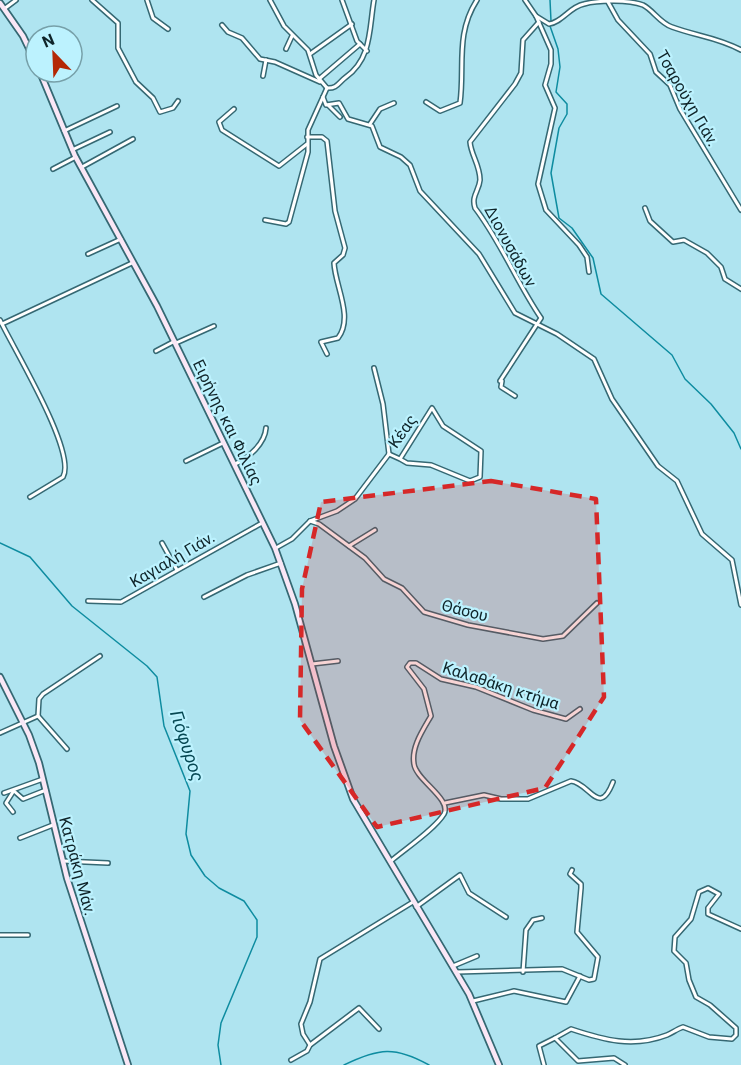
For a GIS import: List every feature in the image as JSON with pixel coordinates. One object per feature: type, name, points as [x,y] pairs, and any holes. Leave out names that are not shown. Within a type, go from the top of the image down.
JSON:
[{"type":"street","points":[[4,9],[16,0]]},
{"type":"street","points":[[92,0],[118,23],[118,48],[136,82],[153,98],[160,112],[173,108],[178,101]]},
{"type":"street","points":[[147,0],[153,18],[168,29]]},
{"type":"street","points":[[270,0],[292,36],[310,54],[319,80]]},
{"type":"street","points":[[342,0],[360,44],[367,51]]},
{"type":"street","points":[[327,88],[337,86],[356,70],[367,51],[374,0]]},
{"type":"street","points":[[426,102],[440,111],[460,103],[460,49],[469,16],[477,0]]},
{"type":"street","points":[[525,0],[536,16],[551,50],[551,64],[545,85],[555,108],[538,184],[546,210],[579,245],[587,257],[590,272]]},
{"type":"street","points":[[536,16],[552,24],[577,6],[608,2],[642,4],[669,26],[716,38],[741,50]]},
{"type":"street","name":"Τσαρούχη Γιάν.","points":[[608,2],[618,20],[650,54],[656,72],[670,85],[687,122],[741,210]]},
{"type":"street","points":[[0,3],[24,38]]},
{"type":"street","name":"Διονυσάδων","points":[[538,324],[541,318],[530,305],[509,262],[476,208],[473,199],[479,185],[479,170],[470,142],[471,137],[515,84],[521,73],[523,40],[539,22]]},
{"type":"street","points":[[310,54],[352,24]]},
{"type":"street","points":[[222,25],[228,32],[242,38],[259,58],[319,80],[327,88]]},
{"type":"street","points":[[286,49],[292,36]]},
{"type":"street","points":[[319,80],[360,44]]},
{"type":"street","points":[[263,76],[266,60]]},
{"type":"street","name":"Ειρήνης και Φιλίας","points":[[45,84],[72,150],[134,262],[264,522],[281,563],[338,759],[353,799],[473,1001],[499,1065]]},
{"type":"street","points":[[265,220],[286,224],[289,222],[308,152],[307,137],[327,88]]},
{"type":"street","points":[[323,98],[324,104],[340,117]]},
{"type":"street","points":[[328,105],[339,103],[345,117],[369,124],[380,147],[406,161],[424,197],[479,254],[514,311],[575,344],[594,359],[612,399],[643,440],[658,466],[677,481],[702,534],[732,560],[741,605]]},
{"type":"street","points":[[369,124],[380,109],[394,103]]},
{"type":"street","points":[[64,131],[117,106]]},
{"type":"street","points":[[234,109],[219,122],[222,130],[279,166],[307,144]]},
{"type":"street","points":[[72,150],[110,132]]},
{"type":"street","points":[[307,137],[322,137],[327,141],[335,211],[345,248],[343,255],[334,263],[344,315],[343,325],[338,338],[321,342],[327,354]]},
{"type":"street","points":[[81,167],[133,139]]},
{"type":"street","points":[[53,169],[76,157]]},
{"type":"street","points":[[645,208],[650,221],[673,242],[684,240],[707,253],[721,267],[725,279],[741,289]]},
{"type":"street","points":[[88,254],[121,239]]},
{"type":"street","points":[[30,497],[63,477],[65,463],[53,422],[1,322],[134,262]]},
{"type":"street","points":[[515,396],[501,387],[502,381],[500,381],[538,324]]},
{"type":"street","points":[[156,351],[214,326]]},
{"type":"street","points":[[275,548],[292,539],[310,521],[337,511],[355,499],[389,454],[384,410],[374,368]]},
{"type":"street","name":"Κέας","points":[[389,454],[407,463],[431,465],[470,481],[480,477],[481,451],[443,426],[432,408],[400,459]]},
{"type":"street","points":[[236,464],[255,450],[266,433],[266,428]]},
{"type":"street","points":[[186,461],[225,442]]},
{"type":"street","name":"Θάσου","points":[[310,521],[319,524],[365,558],[384,579],[402,588],[421,610],[468,625],[543,639],[556,639],[563,636],[597,603]]},
{"type":"street","name":"Καγιαλή Γιάν.","points":[[88,601],[121,602],[264,522]]},
{"type":"street","points":[[349,546],[375,530]]},
{"type":"street","points":[[162,543],[177,570]]},
{"type":"street","points":[[204,597],[247,575],[281,563]]},
{"type":"street","points":[[38,716],[42,694],[100,656]]},
{"type":"street","points":[[312,664],[338,661]]},
{"type":"street","name":"Καλαθάκη κτήμα","points":[[445,803],[419,776],[414,765],[414,750],[431,716],[424,689],[407,667],[410,663],[416,663],[441,679],[476,687],[552,716],[566,719],[580,709]]},
{"type":"street","name":"Κατράκη Μάν.","points":[[0,677],[22,722],[44,779],[63,861],[128,1065]]},
{"type":"street","points":[[0,733],[38,716]]},
{"type":"street","points":[[38,716],[67,749]]},
{"type":"street","points":[[4,793],[44,779]]},
{"type":"street","points":[[389,863],[445,813],[445,803],[484,795],[501,799],[528,799],[571,781],[579,783],[593,796],[602,798],[607,795],[613,782]]},
{"type":"street","points":[[14,790],[23,799],[46,790]]},
{"type":"street","points":[[13,812],[6,803],[14,790]]},
{"type":"street","points":[[20,838],[53,825]]},
{"type":"street","points":[[63,861],[108,863]]},
{"type":"street","points":[[457,972],[523,972],[562,969],[589,980],[594,979],[597,957],[577,932],[581,884],[570,874],[572,870]]},
{"type":"street","points":[[310,1045],[303,1034],[301,1024],[310,1002],[320,958],[415,905],[460,876],[469,893],[506,917]]},
{"type":"street","points":[[544,1065],[539,1046],[571,1029],[597,1039],[625,1043],[668,1035],[683,1027],[709,1037],[732,1039],[736,1035],[736,1028],[710,1005],[696,997],[689,980],[686,963],[674,951],[673,944],[675,937],[691,919],[699,892],[708,888],[719,894],[708,908],[708,914],[741,929]]},
{"type":"street","points":[[523,972],[527,928],[533,920],[542,918]]},
{"type":"street","points":[[0,935],[28,935]]},
{"type":"street","points":[[453,966],[477,956]]},
{"type":"street","points":[[473,1001],[514,991],[566,1002],[580,976]]},
{"type":"street","points":[[291,1060],[307,1051],[310,1045],[356,1009],[361,1008],[366,1018],[379,1029]]},
{"type":"street","points":[[555,1038],[578,1061],[614,1058],[625,1065]]},
{"type":"highlighted area","points":[[491,481],[596,499],[604,697],[545,788],[377,827],[300,720],[302,589],[321,502]]},
{"type":"waterway","points":[[550,0],[551,21]]},
{"type":"waterway","points":[[550,26],[558,49],[560,67],[556,92],[567,104],[567,114],[559,128],[551,173],[559,218],[572,228],[593,258],[601,294],[672,355],[685,379],[711,404],[734,433],[741,449]]},
{"type":"waterway","name":"Γιόφυρος","points":[[0,543],[30,557],[72,606],[147,666],[157,677],[164,726],[190,791],[186,834],[191,855],[205,876],[219,888],[244,901],[257,920],[257,937],[221,1023],[218,1045],[221,1065]]},
{"type":"waterway","name":"Γιόφυρος","points":[[344,1065],[367,1055],[387,1052],[406,1055],[429,1065]]}]
